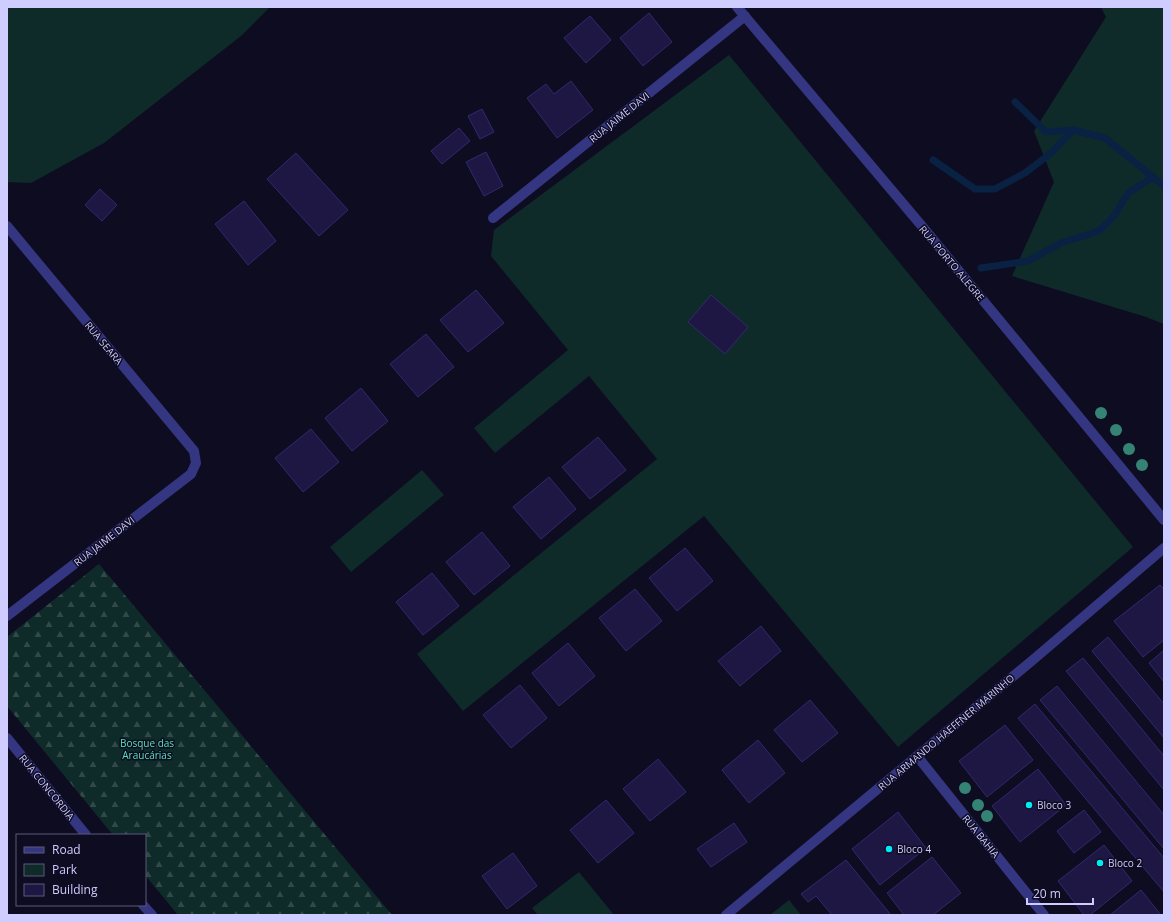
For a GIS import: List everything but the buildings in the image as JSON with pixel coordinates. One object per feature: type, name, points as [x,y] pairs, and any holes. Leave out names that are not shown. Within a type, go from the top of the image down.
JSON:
[{"type":"street","name":"RUA PORTO ALEGRE","points":[[737,7],[931,237],[1164,520]]},
{"type":"street","name":"RUA JAIME DAVI","points":[[493,218],[745,16]]},
{"type":"street","name":"RUA SEARA","points":[[7,226],[194,451],[196,463]]},
{"type":"street","name":"RUA JAIME DAVI","points":[[7,616],[191,474],[196,463]]},
{"type":"street","name":"RUA ARMANDO HAEFFNER MARINHO","points":[[726,915],[1034,659],[1164,548]]},
{"type":"street","name":"RUA CONCÓRDIA","points":[[7,738],[85,834]]},
{"type":"street","name":"RUA BAHIA","points":[[917,756],[1044,915]]},
{"type":"street","points":[[145,906],[152,915]]},
{"type":"green space","points":[[7,7],[270,7],[241,36],[104,143],[31,183],[7,182]]},
{"type":"green space","points":[[1101,7],[1164,7],[1164,324],[1146,317],[1012,276],[1054,182],[1034,131],[1106,17]]},
{"type":"green space","points":[[729,55],[1133,547],[898,747],[704,516],[463,711],[417,654],[657,459],[589,376],[495,453],[474,428],[568,350],[491,256],[494,230]]},
{"type":"green space","points":[[422,470],[444,495],[351,572],[330,547]]},
{"type":"green space","name":"Bosque das Araucárias","points":[[99,564],[392,915],[178,915],[146,876],[146,834],[112,834],[7,706],[7,637]]},
{"type":"green space","points":[[579,872],[614,915],[538,915],[532,908]]},
{"type":"green space","points":[[789,900],[801,915],[770,915]]},
{"type":"waterway","points":[[1015,102],[1046,132],[1073,130],[1105,138],[1164,186]]},
{"type":"waterway","points":[[933,160],[975,189],[995,189],[1025,173],[1051,153],[1073,130]]},
{"type":"waterway","points":[[981,268],[1028,261],[1061,243],[1099,231],[1114,216],[1128,193],[1153,177]]},
{"type":"place","name":"Bloco 3","points":[[1029,805]]},
{"type":"place","name":"Bloco 4","points":[[889,849]]},
{"type":"place","name":"Bloco 2","points":[[1100,863]]}]
